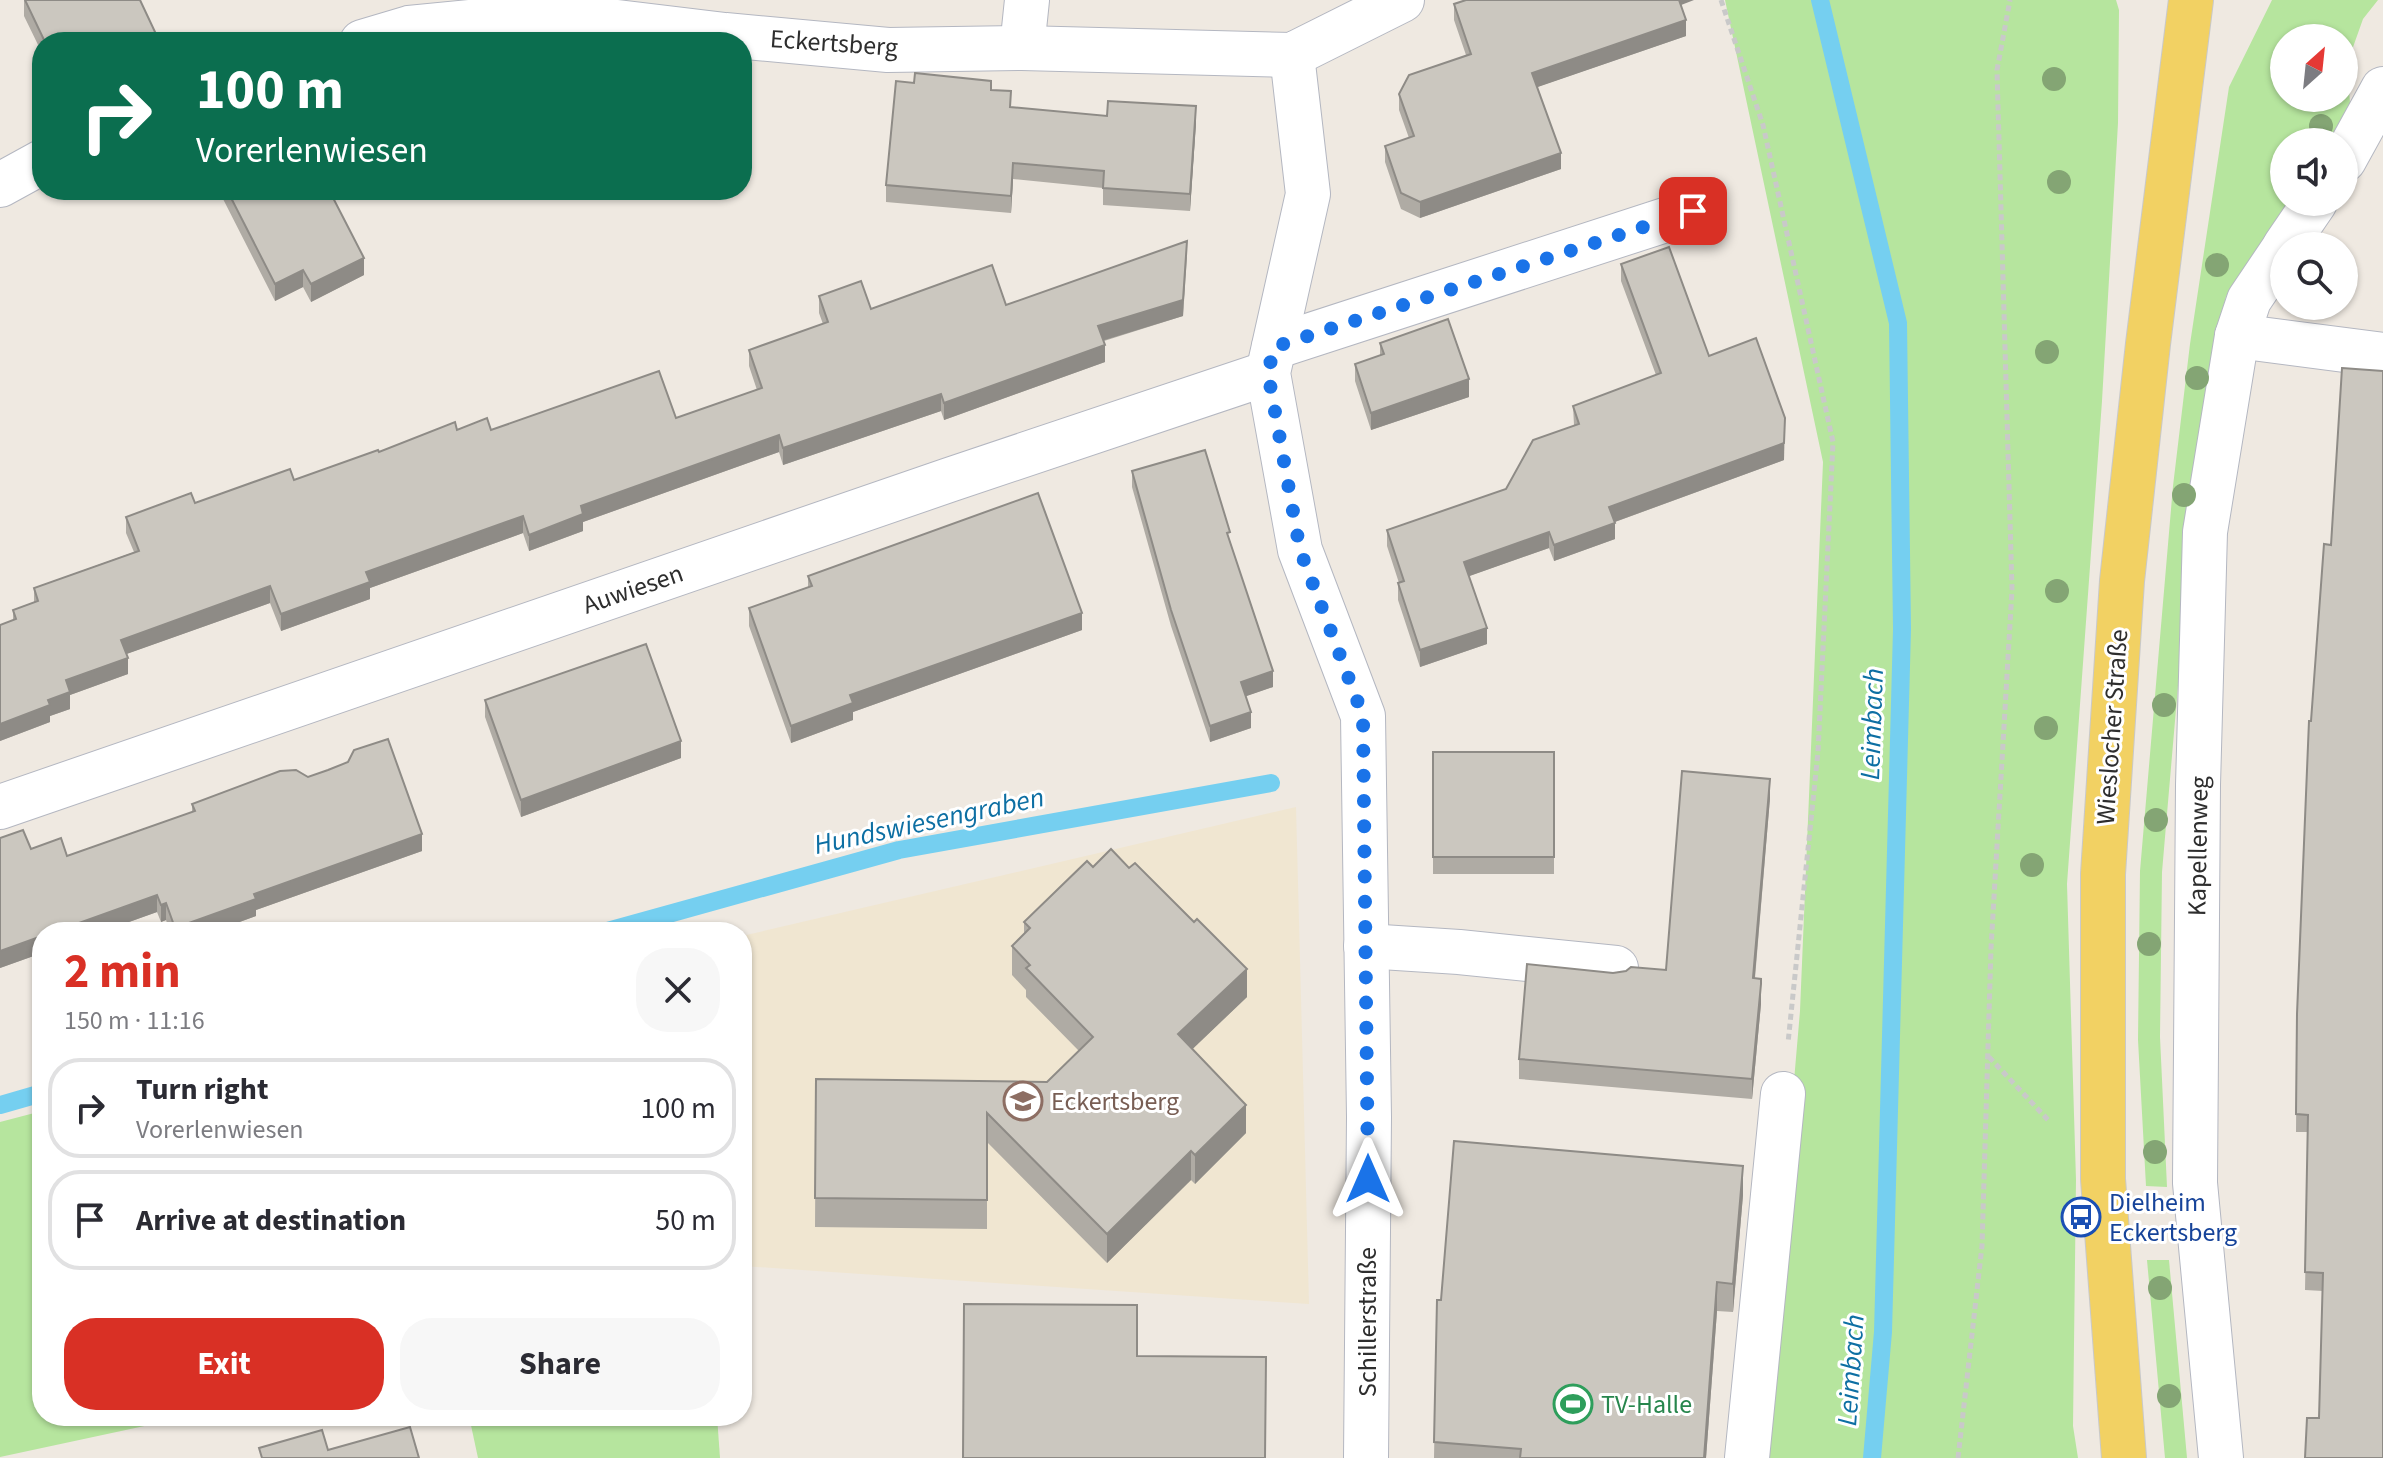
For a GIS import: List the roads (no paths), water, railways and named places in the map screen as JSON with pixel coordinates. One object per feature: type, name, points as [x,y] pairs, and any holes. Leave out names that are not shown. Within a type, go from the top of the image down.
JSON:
[{"type":"main road","name":"Wieslocher Straße","points":[[2124,1458],[2103,1179],[2103,874],[2122,581],[2151,313],[2191,0]]},
{"type":"street","points":[[1022,48],[1027,0]]},
{"type":"street","name":"Eckertsberg","points":[[752,37],[888,50],[1022,48],[1292,55],[1402,0]]},
{"type":"street","name":"Eckertsberg","points":[[396,32],[551,7],[706,32]]},
{"type":"street","name":"Schillerstraße","points":[[1292,55],[1308,194],[1271,360],[1300,550],[1363,716],[1369,1117],[1366,1458]]},
{"type":"street","points":[[2358,135],[2383,89]]},
{"type":"street","points":[[0,185],[32,167]]},
{"type":"street","name":"Auwiesen","points":[[0,807],[963,475],[1271,360],[1693,211]]},
{"type":"street","name":"Kapellenweg","points":[[2221,1458],[2195,1183],[2198,785],[2205,532],[2237,336],[2249,300],[2270,269]]},
{"type":"street","points":[[2237,336],[2383,355]]},
{"type":"street","points":[[1366,946],[1616,968]]},
{"type":"street","points":[[1747,1458],[1783,1094]]},
{"type":"waterway","name":"Leimbach","points":[[1820,0],[1898,323],[1902,629],[1883,1332],[1872,1458]]},
{"type":"waterway","name":"Hundswiesengraben","points":[[640,922],[899,850],[1271,783]]},
{"type":"waterway","name":"Hundswiesengraben","points":[[0,1105],[32,1096]]},
{"type":"place","name":"Eckertsberg","points":[[1023,1101]]},
{"type":"place","name":"Dielheim Eckertsberg","points":[[2081,1217]]},
{"type":"place","name":"TV-Halle","points":[[1573,1404]]}]
